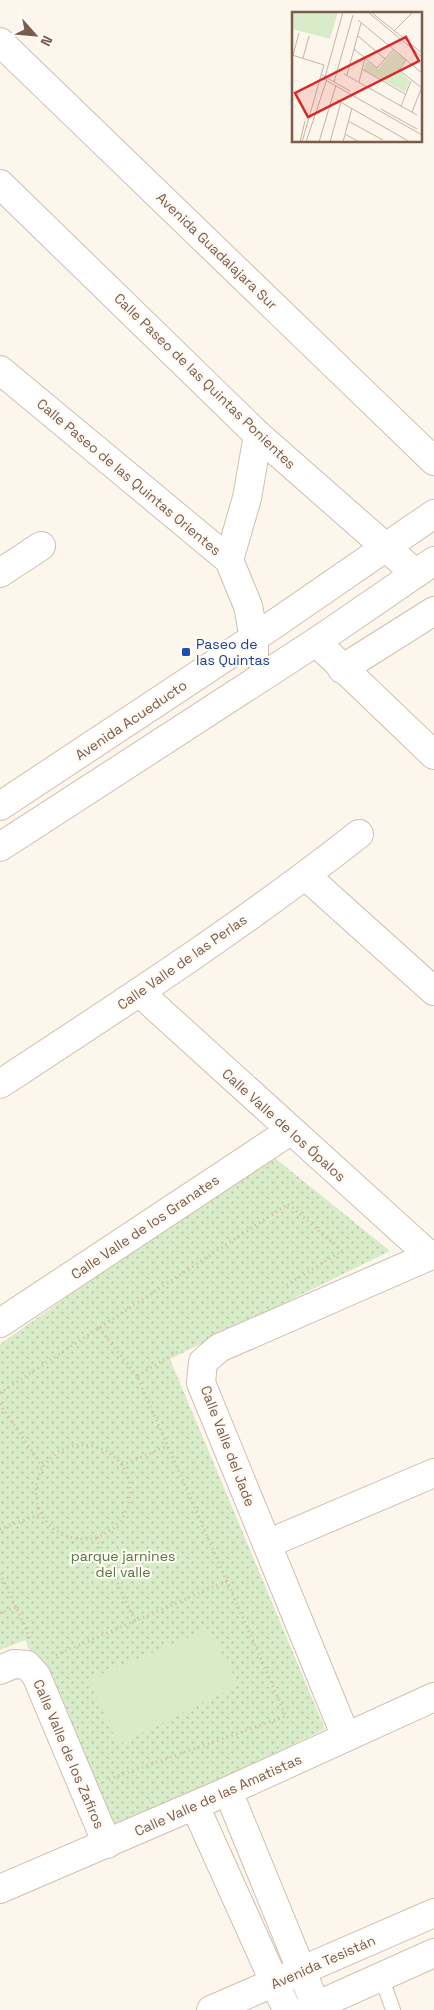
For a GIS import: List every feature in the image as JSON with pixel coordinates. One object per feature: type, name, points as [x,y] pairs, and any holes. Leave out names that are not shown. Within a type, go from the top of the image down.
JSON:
[{"type":"street","name":"Avenida Guadalajara Sur","points":[[0,42],[434,461]]},
{"type":"street","name":"Calle Paseo de las Quintas Ponientes","points":[[0,184],[258,435],[386,547],[425,567]]},
{"type":"street","name":"Calle Paseo de las Quintas Orientes","points":[[0,370],[229,560],[248,606],[254,638],[255,661],[251,684]]},
{"type":"street","points":[[229,560],[247,498],[258,435]]},
{"type":"street","name":"Avenida Acueducto","points":[[0,806],[254,638],[434,514]]},
{"type":"street","points":[[0,573],[40,546]]},
{"type":"street","points":[[0,847],[316,642],[425,567]]},
{"type":"street","points":[[342,669],[434,611]]},
{"type":"street","points":[[316,642],[342,669],[434,755]]},
{"type":"street","name":"Calle Valle de las Perlas","points":[[0,1084],[139,992],[306,876],[359,834]]},
{"type":"street","points":[[306,876],[434,991]]},
{"type":"street","name":"Calle Valle de los Ópalos","points":[[139,992],[290,1131],[432,1255]]},
{"type":"street","name":"Calle Valle de los Granates","points":[[0,1323],[290,1131]]},
{"type":"street","name":"Calle Valle del Jade","points":[[346,1737],[201,1383],[203,1362],[219,1348],[432,1255]]},
{"type":"street","points":[[267,1544],[434,1473]]},
{"type":"street","name":"Calle Valle de los Zafiros","points":[[0,1670],[14,1664],[27,1665],[36,1675],[107,1844]]},
{"type":"street","name":"Calle Valle de las Amatistas","points":[[0,1890],[195,1806],[434,1697]]},
{"type":"street","points":[[228,1791],[302,1970],[313,2009],[434,1953]]},
{"type":"street","points":[[195,1806],[287,2010]]},
{"type":"street","name":"Avenida Tesistán","points":[[211,2010],[434,1913]]},
{"type":"lane","points":[[381,1976],[393,2010]]},
{"type":"path","points":[[99,1328],[137,1376]]},
{"type":"path","points":[[0,1404],[43,1468]]},
{"type":"path","points":[[83,1444],[99,1447],[112,1454],[122,1464],[130,1485],[128,1507],[121,1520],[96,1538],[80,1539],[64,1536],[51,1527],[41,1514],[36,1499],[37,1482],[43,1468],[60,1451],[67,1447],[83,1444]]},
{"type":"path","points":[[122,1464],[168,1446]]},
{"type":"path","points":[[0,1529],[41,1514]]},
{"type":"path","points":[[96,1538],[135,1621]]},
{"type":"path","points":[[0,1574],[34,1646]]},
{"type":"path","points":[[50,1658],[227,1581]]},
{"type":"path","points":[[0,1613],[16,1607]]},
{"type":"path","points":[[108,1780],[286,1716]]},
{"type":"green space","name":"parque jarnines del valle","points":[[270,1154],[390,1251],[170,1359],[325,1729],[112,1833],[25,1640],[0,1650],[0,1344]]},
{"type":"green space","points":[[209,1629],[239,1685],[118,1745],[89,1679]]},
{"type":"place","name":"Paseo de las Quintas","points":[[186,652]]}]
